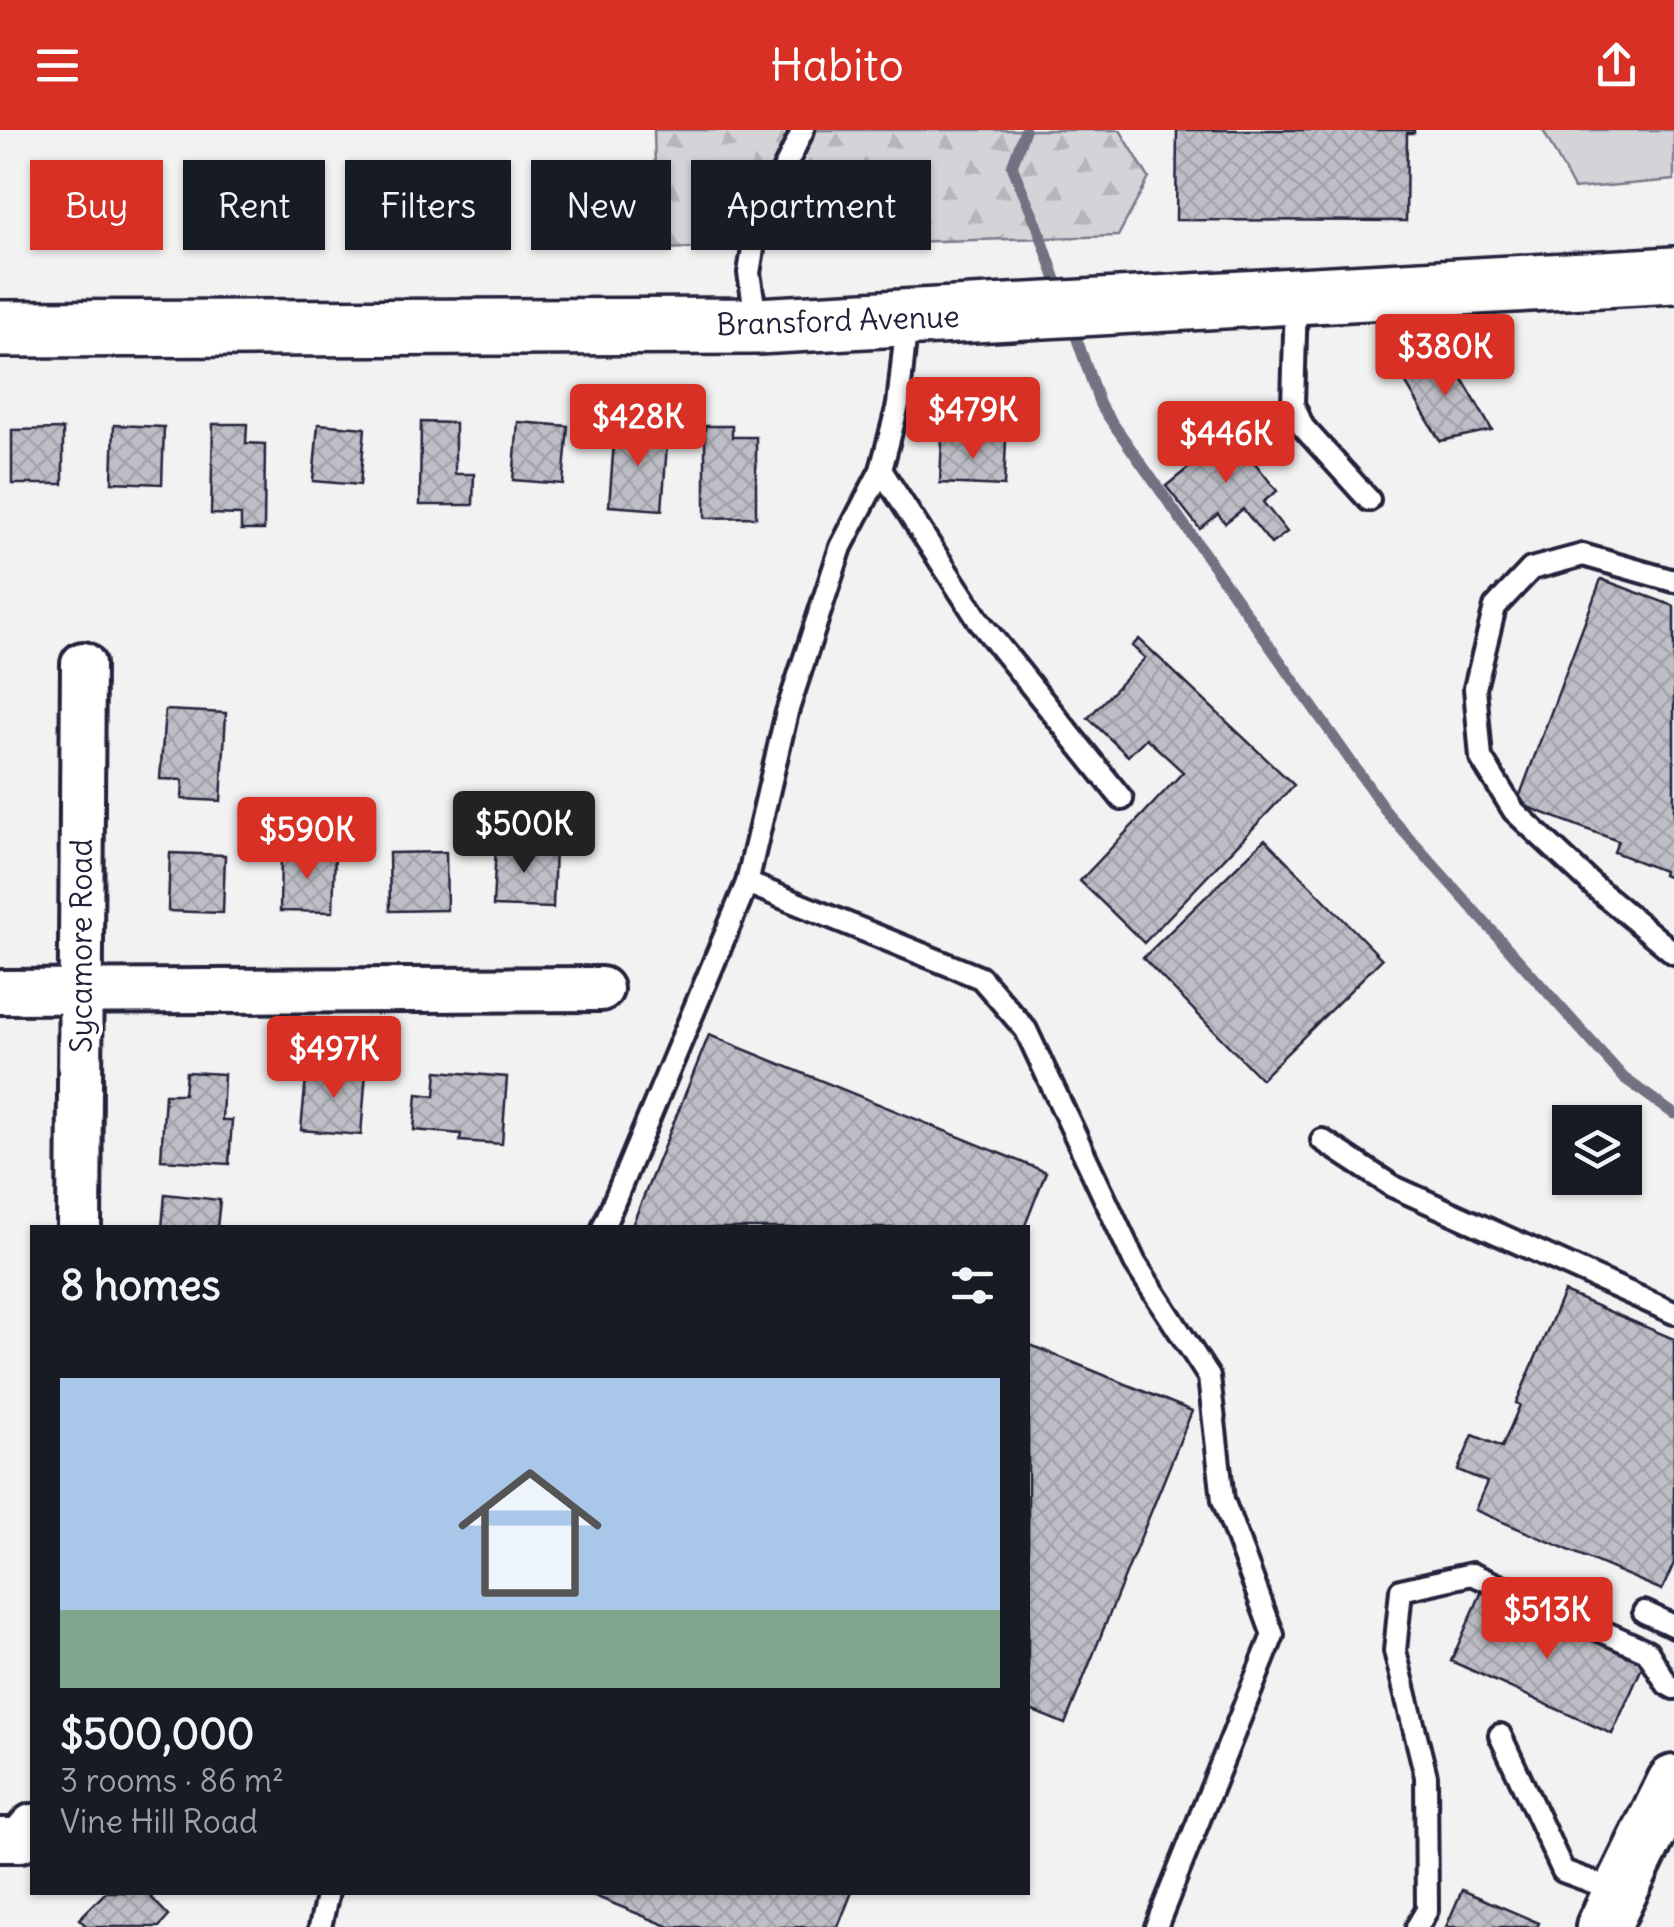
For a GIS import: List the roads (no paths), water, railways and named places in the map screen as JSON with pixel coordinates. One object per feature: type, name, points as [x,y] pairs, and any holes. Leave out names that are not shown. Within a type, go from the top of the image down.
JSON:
[{"type":"main road","name":"Bransford Avenue","points":[[0,329],[757,326],[1674,275]]},
{"type":"street","name":"Sycamore Road","points":[[79,1225],[83,664]]},
{"type":"street","points":[[0,992],[601,989]]},
{"type":"street","points":[[1611,1909],[1674,1782]]},
{"type":"lane","points":[[757,326],[750,273],[757,225],[803,130]]},
{"type":"lane","points":[[1296,297],[1293,404],[1303,427],[1369,500]]},
{"type":"lane","points":[[604,1225],[747,883],[787,712],[840,547],[881,470],[898,405],[907,318]]},
{"type":"lane","points":[[881,470],[979,621],[1122,799]]},
{"type":"lane","points":[[1674,581],[1583,555],[1532,570],[1494,607],[1475,688],[1481,758],[1514,811],[1674,954]]},
{"type":"lane","points":[[747,883],[980,978],[1026,1030],[1135,1264],[1209,1378],[1223,1500],[1273,1635],[1156,1927]]},
{"type":"lane","points":[[1322,1140],[1392,1186],[1674,1313]]},
{"type":"lane","points":[[1417,1927],[1427,1910],[1426,1776],[1395,1651],[1401,1590],[1472,1574],[1648,1651],[1667,1684],[1674,1688]]},
{"type":"lane","points":[[1644,1612],[1674,1626]]},
{"type":"lane","points":[[1500,1735],[1563,1871],[1611,1909]]},
{"type":"lane","points":[[320,1927],[327,1895]]},
{"type":"waterway","points":[[1025,130],[1012,166],[1061,294]]},
{"type":"waterway","points":[[1072,325],[1100,405],[1388,814],[1624,1078],[1674,1114]]}]
